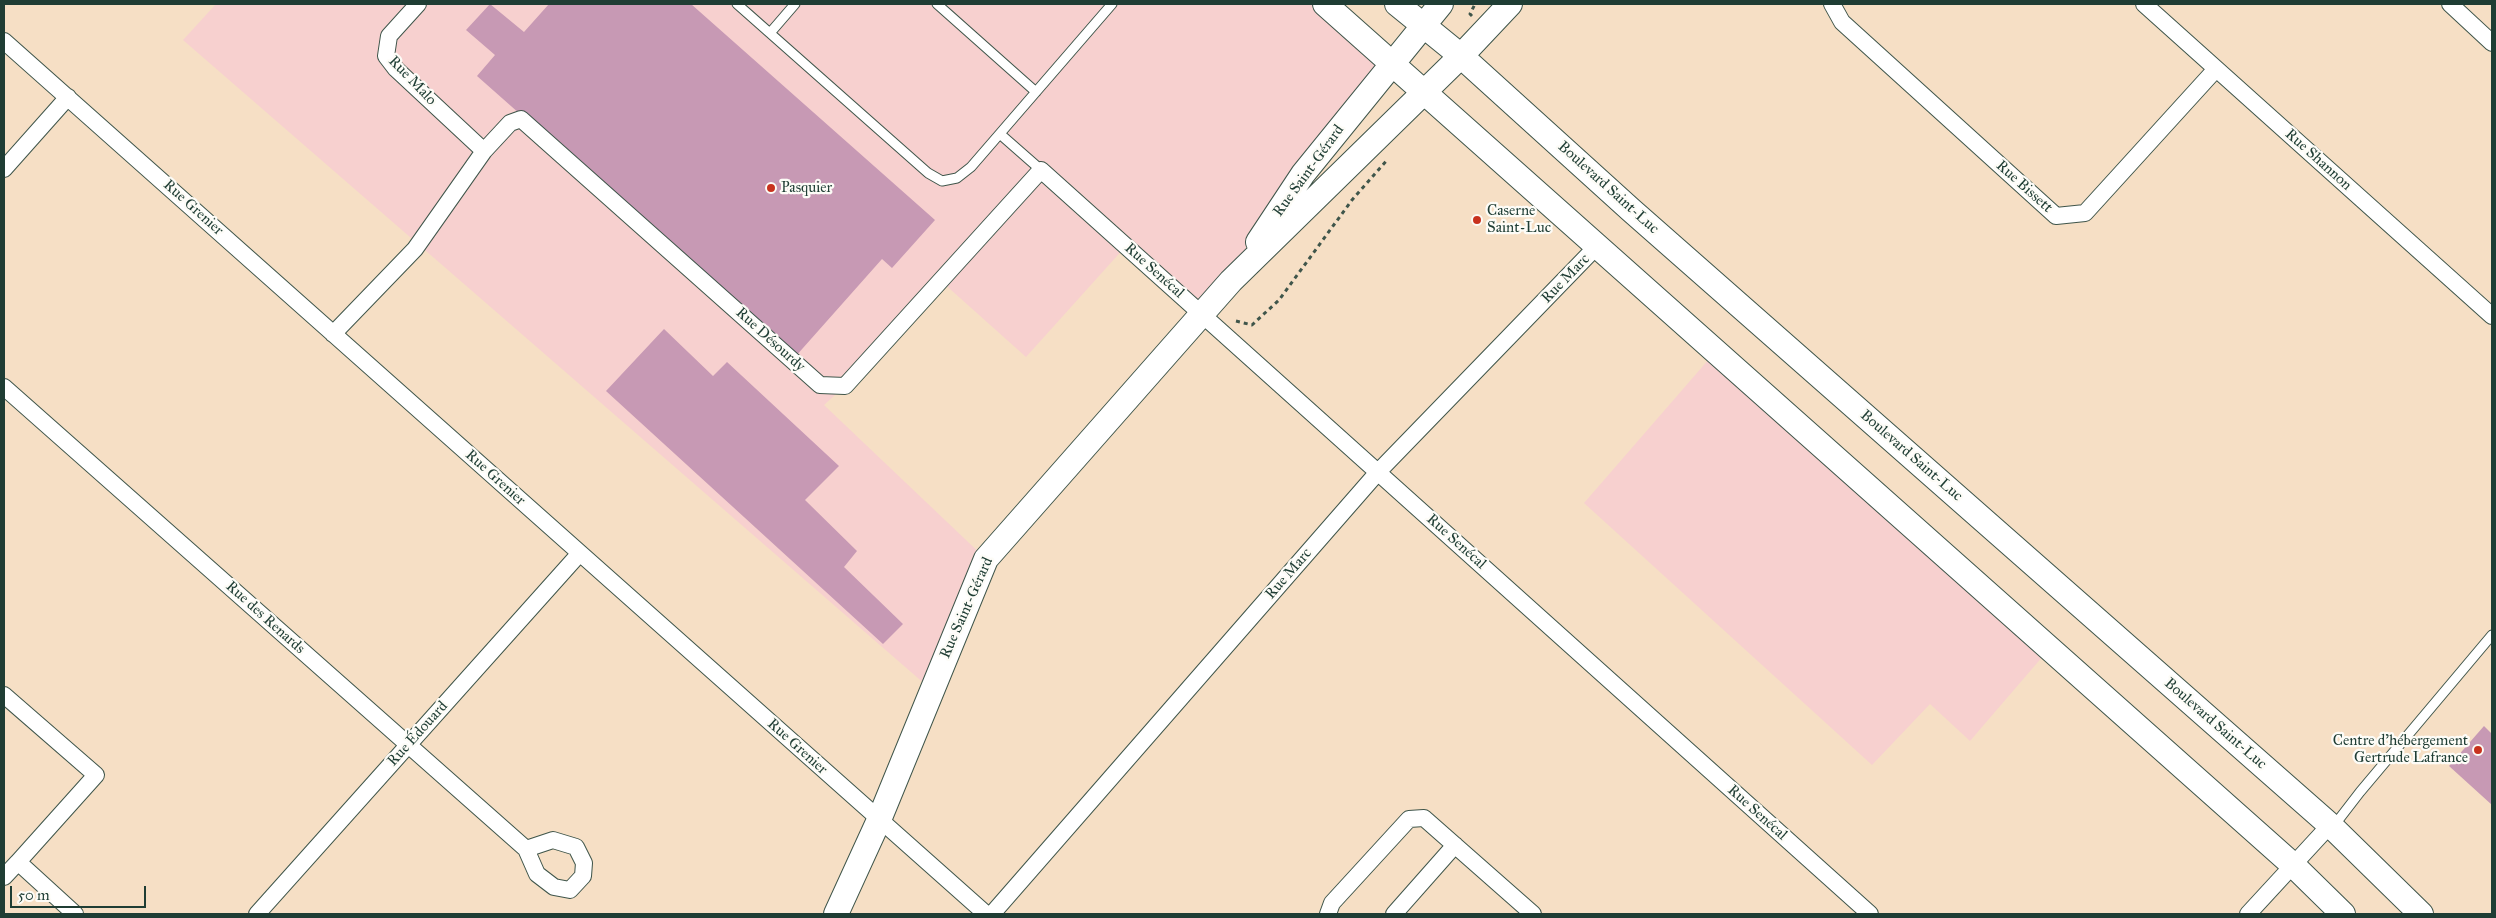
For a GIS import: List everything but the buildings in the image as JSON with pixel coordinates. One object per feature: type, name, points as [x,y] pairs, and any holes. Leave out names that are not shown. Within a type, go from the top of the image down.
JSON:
[{"type":"street","name":"Rue Malo","points":[[418,4],[389,36],[386,56],[396,69],[484,151]]},
{"type":"street","points":[[1325,4],[2293,865],[2343,914]]},
{"type":"street","name":"Boulevard Saint-Luc","points":[[1397,4],[1461,56],[1631,210],[2332,826],[2421,914]]},
{"type":"street","name":"Rue Saint-Gérard","points":[[1231,281],[1303,174],[1422,25],[1441,4]]},
{"type":"street","name":"Rue Saint-Gérard","points":[[836,914],[879,820],[986,559],[1231,281],[1461,56],[1510,4]]},
{"type":"street","name":"Rue Bissett","points":[[1832,4],[1842,22],[2056,216],[2085,213],[2216,69]]},
{"type":"street","name":"Rue Shannon","points":[[2144,4],[2492,316]]},
{"type":"street","points":[[2450,4],[2492,43]]},
{"type":"street","name":"Rue Grenier","points":[[4,41],[986,914]]},
{"type":"street","points":[[4,169],[68,97]]},
{"type":"street","name":"Rue Désourdy","points":[[484,151],[510,123],[521,119],[820,385],[845,386],[1041,170]]},
{"type":"street","points":[[333,334],[415,249],[484,151]]},
{"type":"street","name":"Rue Senécal","points":[[1041,170],[1870,914]]},
{"type":"street","name":"Rue Marc","points":[[992,914],[1378,472],[1598,246]]},
{"type":"street","name":"Rue des Renards","points":[[4,387],[526,849]]},
{"type":"street","name":"Rue Édouard","points":[[257,914],[580,553]]},
{"type":"street","points":[[4,696],[96,775],[4,877]]},
{"type":"street","points":[[1328,914],[1332,903],[1409,819],[1424,818],[1533,914]]},
{"type":"street","points":[[2248,914],[2332,826]]},
{"type":"street","points":[[1394,914],[1455,845]]},
{"type":"street","points":[[18,862],[75,914]]},
{"type":"lane","points":[[737,4],[928,173],[942,181],[957,178],[971,168],[1112,4]]},
{"type":"lane","points":[[770,33],[795,4]]},
{"type":"lane","points":[[938,4],[1036,92]]},
{"type":"lane","points":[[1000,134],[1041,170]]},
{"type":"lane","points":[[2332,826],[2492,635]]},
{"type":"path","points":[[1252,325],[1279,300],[1352,200],[1390,157]]},
{"type":"shaded area","points":[[216,4],[1325,4],[1391,63],[1201,313],[1126,246],[1026,357],[941,281],[845,386],[824,405],[986,559],[934,692],[183,40]]},
{"type":"shaded area","points":[[1716,351],[2050,648],[1970,741],[1930,704],[1872,765],[1584,503]]},
{"type":"place","name":"Pasquier","points":[[771,188]]},
{"type":"place","name":"Caserne Saint-Luc","points":[[1477,220]]},
{"type":"place","name":"Centre d'hébergement Gertrude Lafrance","points":[[2478,750]]}]
